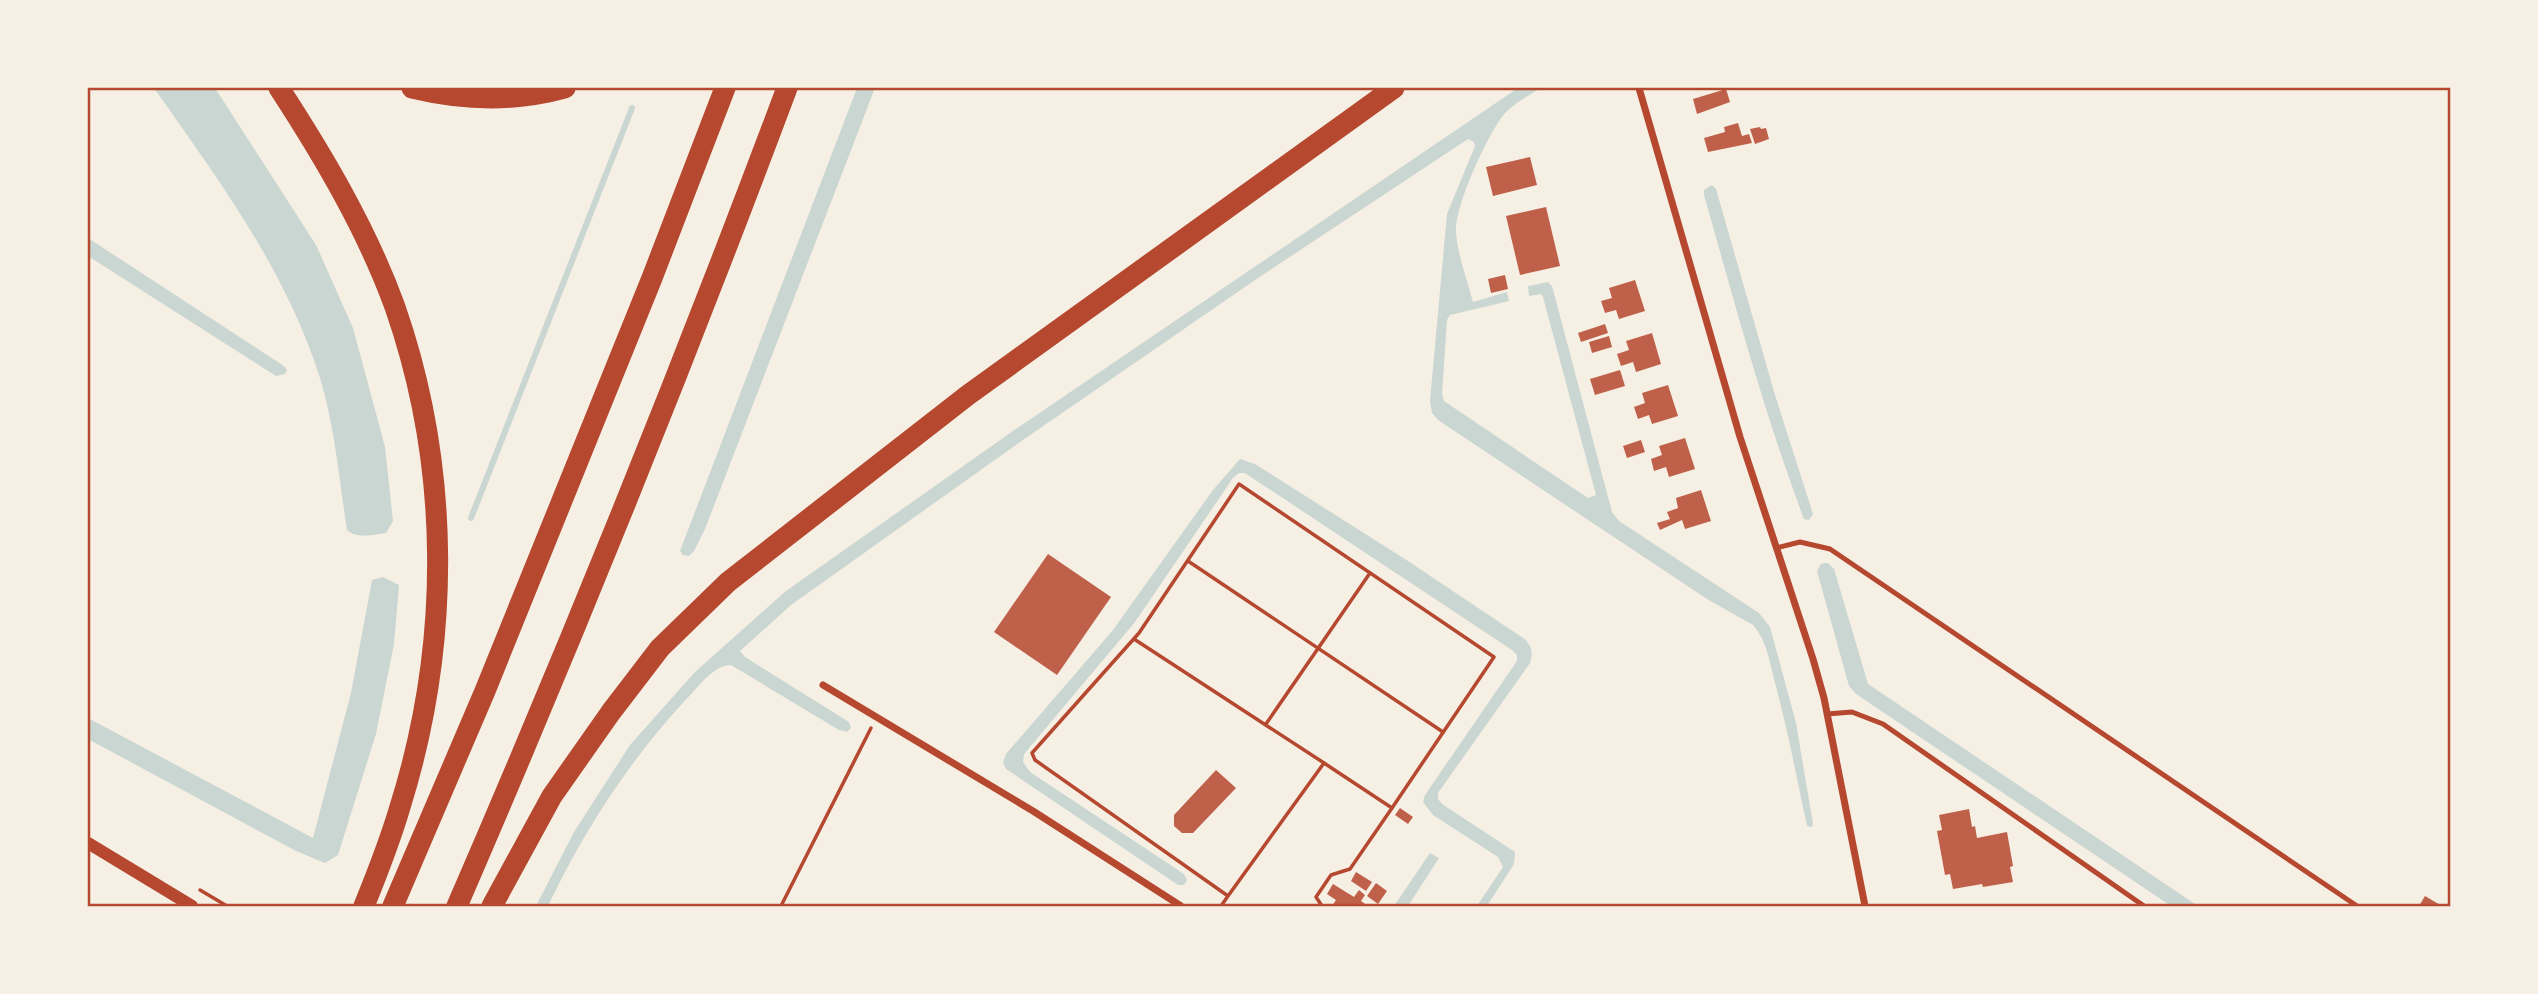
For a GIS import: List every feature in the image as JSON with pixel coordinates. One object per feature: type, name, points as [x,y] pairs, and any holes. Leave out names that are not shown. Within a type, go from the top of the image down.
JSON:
[{"type":"highway","points":[[279,88],[342,192],[372,253],[394,307],[413,367],[428,436],[437,504],[439,585],[420,730],[401,806],[364,906]]},
{"type":"highway","points":[[412,88],[447,95],[485,98],[518,96],[565,88]]},
{"type":"highway","points":[[393,906],[485,691],[652,278],[725,88]]},
{"type":"highway","points":[[457,906],[541,713],[708,299],[788,88]]},
{"type":"highway","points":[[492,906],[552,796],[611,712],[660,648],[728,582],[968,395],[1395,88]]},
{"type":"street","points":[[1639,88],[1717,362],[1814,659],[1865,906]]},
{"type":"street","points":[[823,685],[1033,811],[1181,906]]},
{"type":"street","points":[[88,844],[192,906]]},
{"type":"lane","points":[[1776,548],[1800,542],[1830,549],[2357,906]]},
{"type":"lane","points":[[1827,714],[1852,712],[1884,724],[2144,906]]},
{"type":"path","points":[[1228,896],[1035,760],[1032,753],[1134,639],[1239,484],[1494,657],[1350,869],[1331,875],[1316,897],[1322,906]]},
{"type":"path","points":[[1188,561],[1443,732]]},
{"type":"path","points":[[1266,725],[1370,573]]},
{"type":"path","points":[[1134,639],[1392,808]]},
{"type":"path","points":[[781,906],[877,717]]},
{"type":"path","points":[[1221,906],[1324,763]]},
{"type":"shaded area","points":[[154,88],[215,88],[316,245],[353,328],[385,447],[393,521],[386,533],[360,535],[347,530],[329,415],[306,338],[289,300],[248,227]]},
{"type":"shaded area","points":[[857,88],[875,88],[705,529],[694,551],[689,556],[683,555],[680,551]]},
{"type":"shaded area","points":[[1518,88],[1541,88],[1510,109],[1495,127],[1465,191],[1456,233],[1473,302],[1507,292],[1509,301],[1450,315],[1447,320],[1442,394],[1444,401],[1588,498],[1596,495],[1543,297],[1541,294],[1529,296],[1528,286],[1548,282],[1552,286],[1612,512],[1619,521],[1759,613],[1770,627],[1796,723],[1812,827],[1807,826],[1768,654],[1753,625],[1707,599],[1438,420],[1432,413],[1430,401],[1447,214],[1475,146],[1474,142],[1468,139],[1258,278],[1020,442],[791,605],[740,651],[745,657],[849,722],[851,728],[847,732],[839,730],[731,665],[720,668],[701,684],[650,741],[594,821],[548,906],[536,906],[574,832],[630,745],[695,672],[786,591],[1013,431]]},
{"type":"shaded area","points":[[1712,185],[1716,189],[1775,395],[1813,514],[1809,520],[1804,519],[1789,479],[1739,317],[1704,195],[1704,190]]},
{"type":"shaded area","points":[[88,238],[284,366],[287,370],[285,374],[276,376],[88,256]]},
{"type":"shaded area","points":[[1240,459],[1255,464],[1408,561],[1526,640],[1530,646],[1530,663],[1438,793],[1442,804],[1515,852],[1514,864],[1487,906],[1477,906],[1503,867],[1498,857],[1433,815],[1423,802],[1425,795],[1517,661],[1517,655],[1245,473],[1239,473],[1233,478],[1135,622],[1024,754],[1023,762],[1030,772],[1184,874],[1187,880],[1184,885],[1178,885],[1006,769],[1003,762],[1006,754],[1113,630],[1213,490]]},
{"type":"shaded area","points":[[1828,563],[1834,569],[1868,684],[2198,906],[2171,906],[1856,694],[1849,686],[1817,571],[1821,564]]},
{"type":"shaded area","points":[[383,577],[399,585],[394,644],[376,734],[338,855],[325,863],[296,851],[88,739],[88,718],[313,838],[351,693],[372,580]]},
{"type":"shaded area","points":[[1430,853],[1439,858],[1408,906],[1394,906]]},
{"type":"building","points":[[1726,89],[1730,102],[1697,114],[1693,99]]},
{"type":"building","points":[[1738,123],[1742,136],[1749,134],[1752,143],[1708,152],[1704,138],[1725,132],[1724,127]]},
{"type":"building","points":[[1766,128],[1769,139],[1755,144],[1750,129]]},
{"type":"building","points":[[1530,157],[1537,185],[1493,196],[1486,167]]},
{"type":"building","points":[[1546,207],[1560,266],[1520,275],[1506,216]]},
{"type":"building","points":[[1505,275],[1508,289],[1491,293],[1488,279]]},
{"type":"building","points":[[1635,280],[1645,311],[1619,319],[1616,310],[1605,313],[1601,301],[1612,298],[1609,288]]},
{"type":"building","points":[[1605,324],[1608,333],[1581,342],[1578,333]]},
{"type":"building","points":[[1652,333],[1661,364],[1636,372],[1633,362],[1621,366],[1617,354],[1629,350],[1626,341]]},
{"type":"building","points":[[1609,336],[1612,347],[1592,353],[1589,342]]},
{"type":"building","points":[[1620,370],[1625,386],[1595,395],[1590,379]]},
{"type":"building","points":[[1668,385],[1678,416],[1652,424],[1649,415],[1638,419],[1634,407],[1645,403],[1642,393]]},
{"type":"building","points":[[1685,438],[1695,469],[1669,477],[1666,467],[1654,471],[1651,459],[1662,455],[1659,446]]},
{"type":"building","points":[[1641,440],[1645,452],[1627,458],[1623,446]]},
{"type":"building","points":[[1701,490],[1711,521],[1685,529],[1682,520],[1660,530],[1657,523],[1670,519],[1667,512],[1678,508],[1676,498]]},
{"type":"building","points":[[1048,554],[1111,597],[1057,675],[994,632]]},
{"type":"building","points":[[1216,770],[1236,788],[1193,833],[1182,833],[1174,826],[1174,815]]},
{"type":"building","points":[[1400,808],[1413,817],[1408,824],[1395,815]]},
{"type":"building","points":[[1969,809],[1977,838],[2007,832],[2013,882],[1953,889],[1950,874],[1945,875],[1937,831],[1942,830],[1939,815]]},
{"type":"building","points":[[1356,872],[1372,882],[1366,891],[1351,881]]},
{"type":"building","points":[[1376,883],[1387,891],[1378,904],[1367,896]]},
{"type":"building","points":[[1333,884],[1354,897],[1359,890],[1365,895],[1361,901],[1368,906],[1332,906],[1336,900],[1327,894]]},
{"type":"building","points":[[2425,896],[2442,906],[2419,906]]},
{"type":"waterway","points":[[471,518],[632,108]]}]
